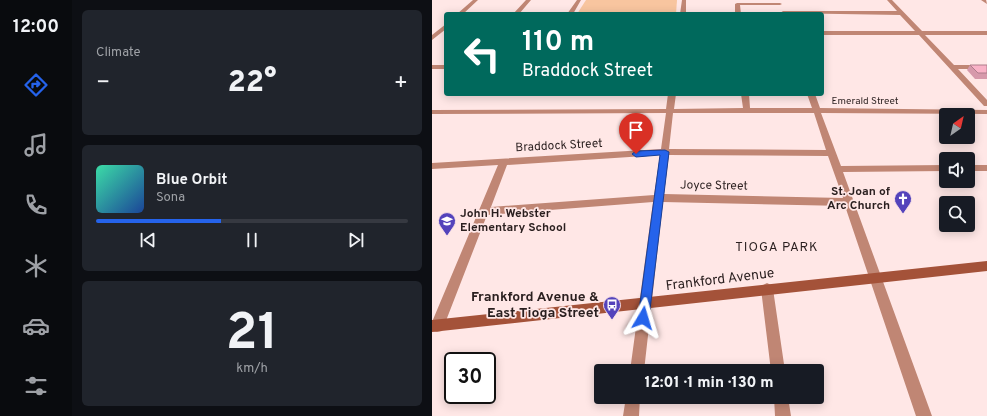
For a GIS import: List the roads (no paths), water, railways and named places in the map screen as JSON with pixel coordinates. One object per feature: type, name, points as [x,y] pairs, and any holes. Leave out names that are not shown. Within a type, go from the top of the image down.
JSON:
[{"type":"main road","name":"Frankford Avenue","points":[[434,326],[987,266]]},
{"type":"street","points":[[462,12],[476,0]]},
{"type":"street","points":[[518,12],[529,0]]},
{"type":"street","points":[[571,12],[580,0]]},
{"type":"street","points":[[682,12],[684,0]]},
{"type":"street","points":[[889,0],[987,104]]},
{"type":"street","points":[[983,0],[987,3]]},
{"type":"street","points":[[738,12],[737,4],[779,2],[782,12]]},
{"type":"street","points":[[824,14],[901,13]]},
{"type":"street","points":[[432,38],[435,33],[444,27]]},
{"type":"street","points":[[824,33],[987,33]]},
{"type":"street","points":[[432,67],[444,67]]},
{"type":"street","points":[[952,67],[987,67]]},
{"type":"street","points":[[638,364],[672,96]]},
{"type":"street","points":[[745,96],[747,111]]},
{"type":"street","points":[[812,96],[924,416]]},
{"type":"street","name":"Emerald Street","points":[[432,112],[987,112]]},
{"type":"street","name":"Braddock Street","points":[[432,166],[665,152],[831,153]]},
{"type":"street","points":[[434,326],[504,161]]},
{"type":"street","points":[[837,169],[939,168]]},
{"type":"street","points":[[975,168],[987,168]]},
{"type":"street","name":"Joyce Street","points":[[483,211],[659,198],[848,202]]},
{"type":"street","points":[[767,289],[777,364]]},
{"type":"street","points":[[631,416],[632,404]]},
{"type":"street","points":[[782,404],[783,416]]},
{"type":"place","name":"St. Joan of Arc Church","points":[[903,214]]},
{"type":"place","name":"John H. Webster Elementary School","points":[[447,236]]},
{"type":"place","name":"Frankford Avenue & East Tioga Street","points":[[612,320]]},
{"type":"district","name":"TIOGA PARK","points":[[777,248]]}]
